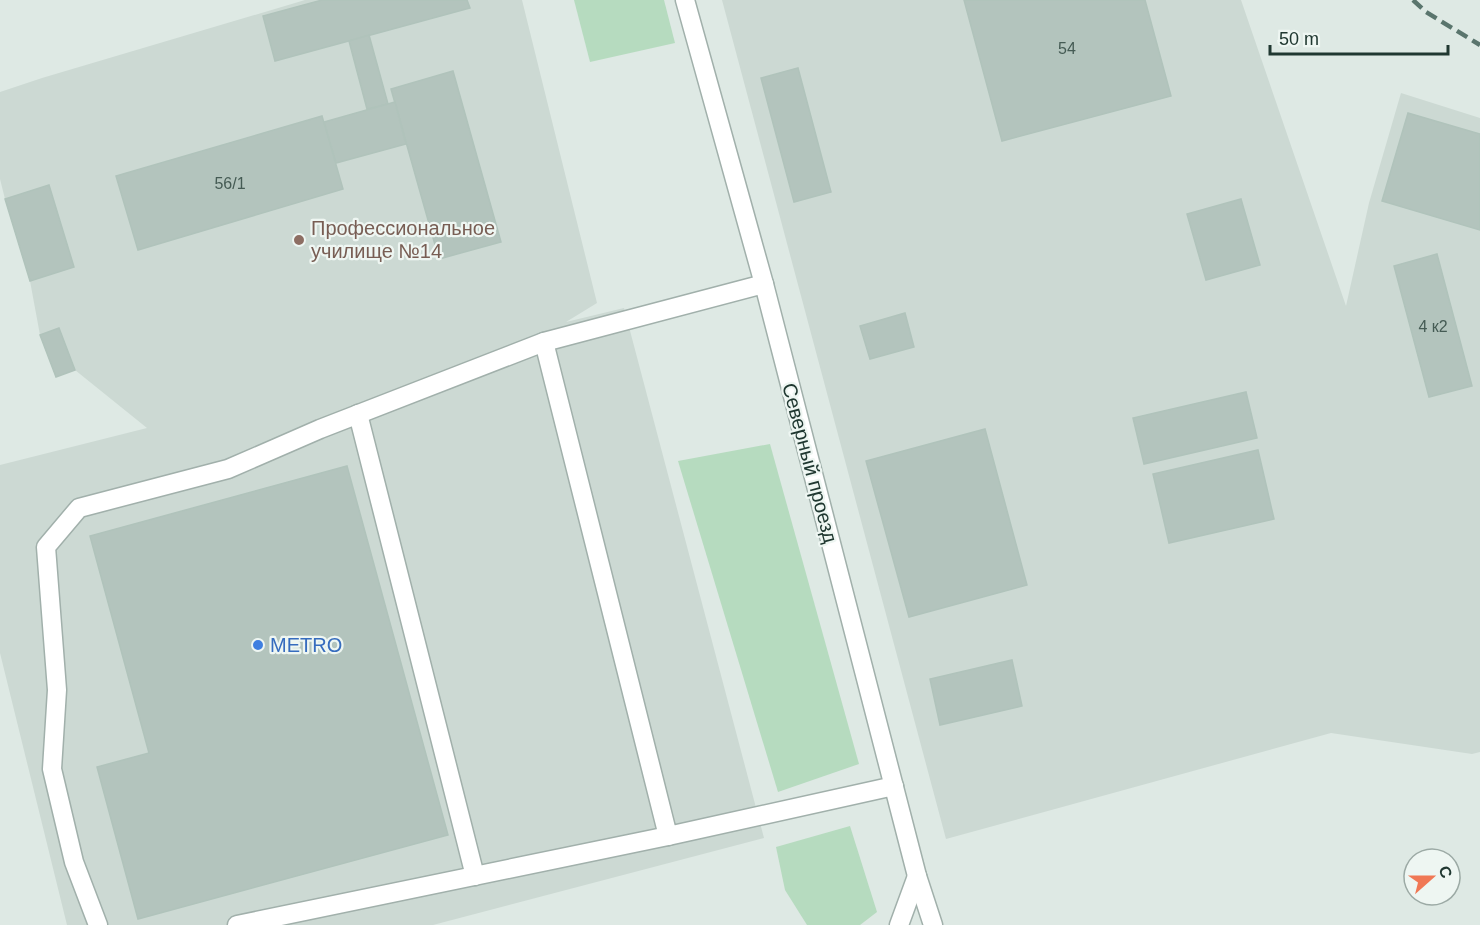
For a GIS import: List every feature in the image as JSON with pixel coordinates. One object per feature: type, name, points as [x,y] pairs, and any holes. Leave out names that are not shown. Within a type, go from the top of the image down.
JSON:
[{"type":"street","name":"Северный проезд","points":[[685,0],[764,284],[917,876],[933,925]]},
{"type":"street","points":[[98,925],[74,862],[52,769],[57,690],[46,547],[79,508],[228,469],[320,429],[544,342],[764,284]]},
{"type":"street","points":[[544,342],[668,836]]},
{"type":"street","points":[[358,414],[475,876]]},
{"type":"street","points":[[237,925],[668,836],[894,786]]},
{"type":"street","points":[[899,925],[917,876]]},
{"type":"shaded area","points":[[305,0],[522,0],[597,303],[566,322],[624,308],[764,838],[433,925],[67,925],[0,653],[0,465],[147,428],[75,370],[56,377],[40,335],[30,281],[0,179],[0,92]]},
{"type":"shaded area","points":[[722,0],[1241,0],[1346,306],[1369,203],[1401,93],[1480,118],[1480,752],[1472,754],[1331,733],[946,839]]},
{"type":"green space","points":[[574,0],[664,0],[675,43],[590,62]]},
{"type":"green space","points":[[770,444],[859,764],[778,792],[678,461]]},
{"type":"green space","points":[[850,826],[877,912],[860,925],[807,925],[785,890],[776,847]]},
{"type":"building","points":[[322,0],[467,0],[470,8],[275,61],[263,16]]},
{"type":"building","points":[[964,0],[1145,0],[1171,96],[1002,141]]},
{"type":"building","points":[[369,35],[388,104],[367,109],[349,41]]},
{"type":"building","points":[[798,68],[831,192],[794,202],[761,78]]},
{"type":"building","points":[[453,71],[501,242],[439,259],[391,89]]},
{"type":"building","points":[[395,102],[406,144],[336,163],[324,122]]},
{"type":"building","points":[[1408,113],[1480,134],[1480,230],[1382,201]]},
{"type":"building","points":[[322,116],[343,189],[138,250],[116,176]]},
{"type":"building","points":[[49,185],[74,267],[30,281],[5,199]]},
{"type":"building","points":[[1241,199],[1260,265],[1206,280],[1187,214]]},
{"type":"building","points":[[1437,254],[1472,386],[1429,397],[1394,266]]},
{"type":"building","points":[[905,313],[914,347],[870,359],[860,326]]},
{"type":"building","points":[[59,328],[75,370],[56,377],[40,335]]},
{"type":"building","points":[[1246,392],[1257,438],[1144,464],[1133,418]]},
{"type":"building","points":[[985,429],[1027,585],[909,617],[866,461]]},
{"type":"building","points":[[1258,450],[1274,519],[1169,543],[1153,474]]},
{"type":"building","name":"METRO","points":[[347,466],[448,835],[138,919],[97,767],[149,753],[90,536]]},
{"type":"building","points":[[1012,660],[1022,706],[940,725],[930,679]]},
{"type":"railway","points":[[1413,0],[1426,12],[1480,45]]},
{"type":"place","name":"Профессиональное училище №14","points":[[299,240]]},
{"type":"place","name":"METRO","points":[[258,645]]}]
